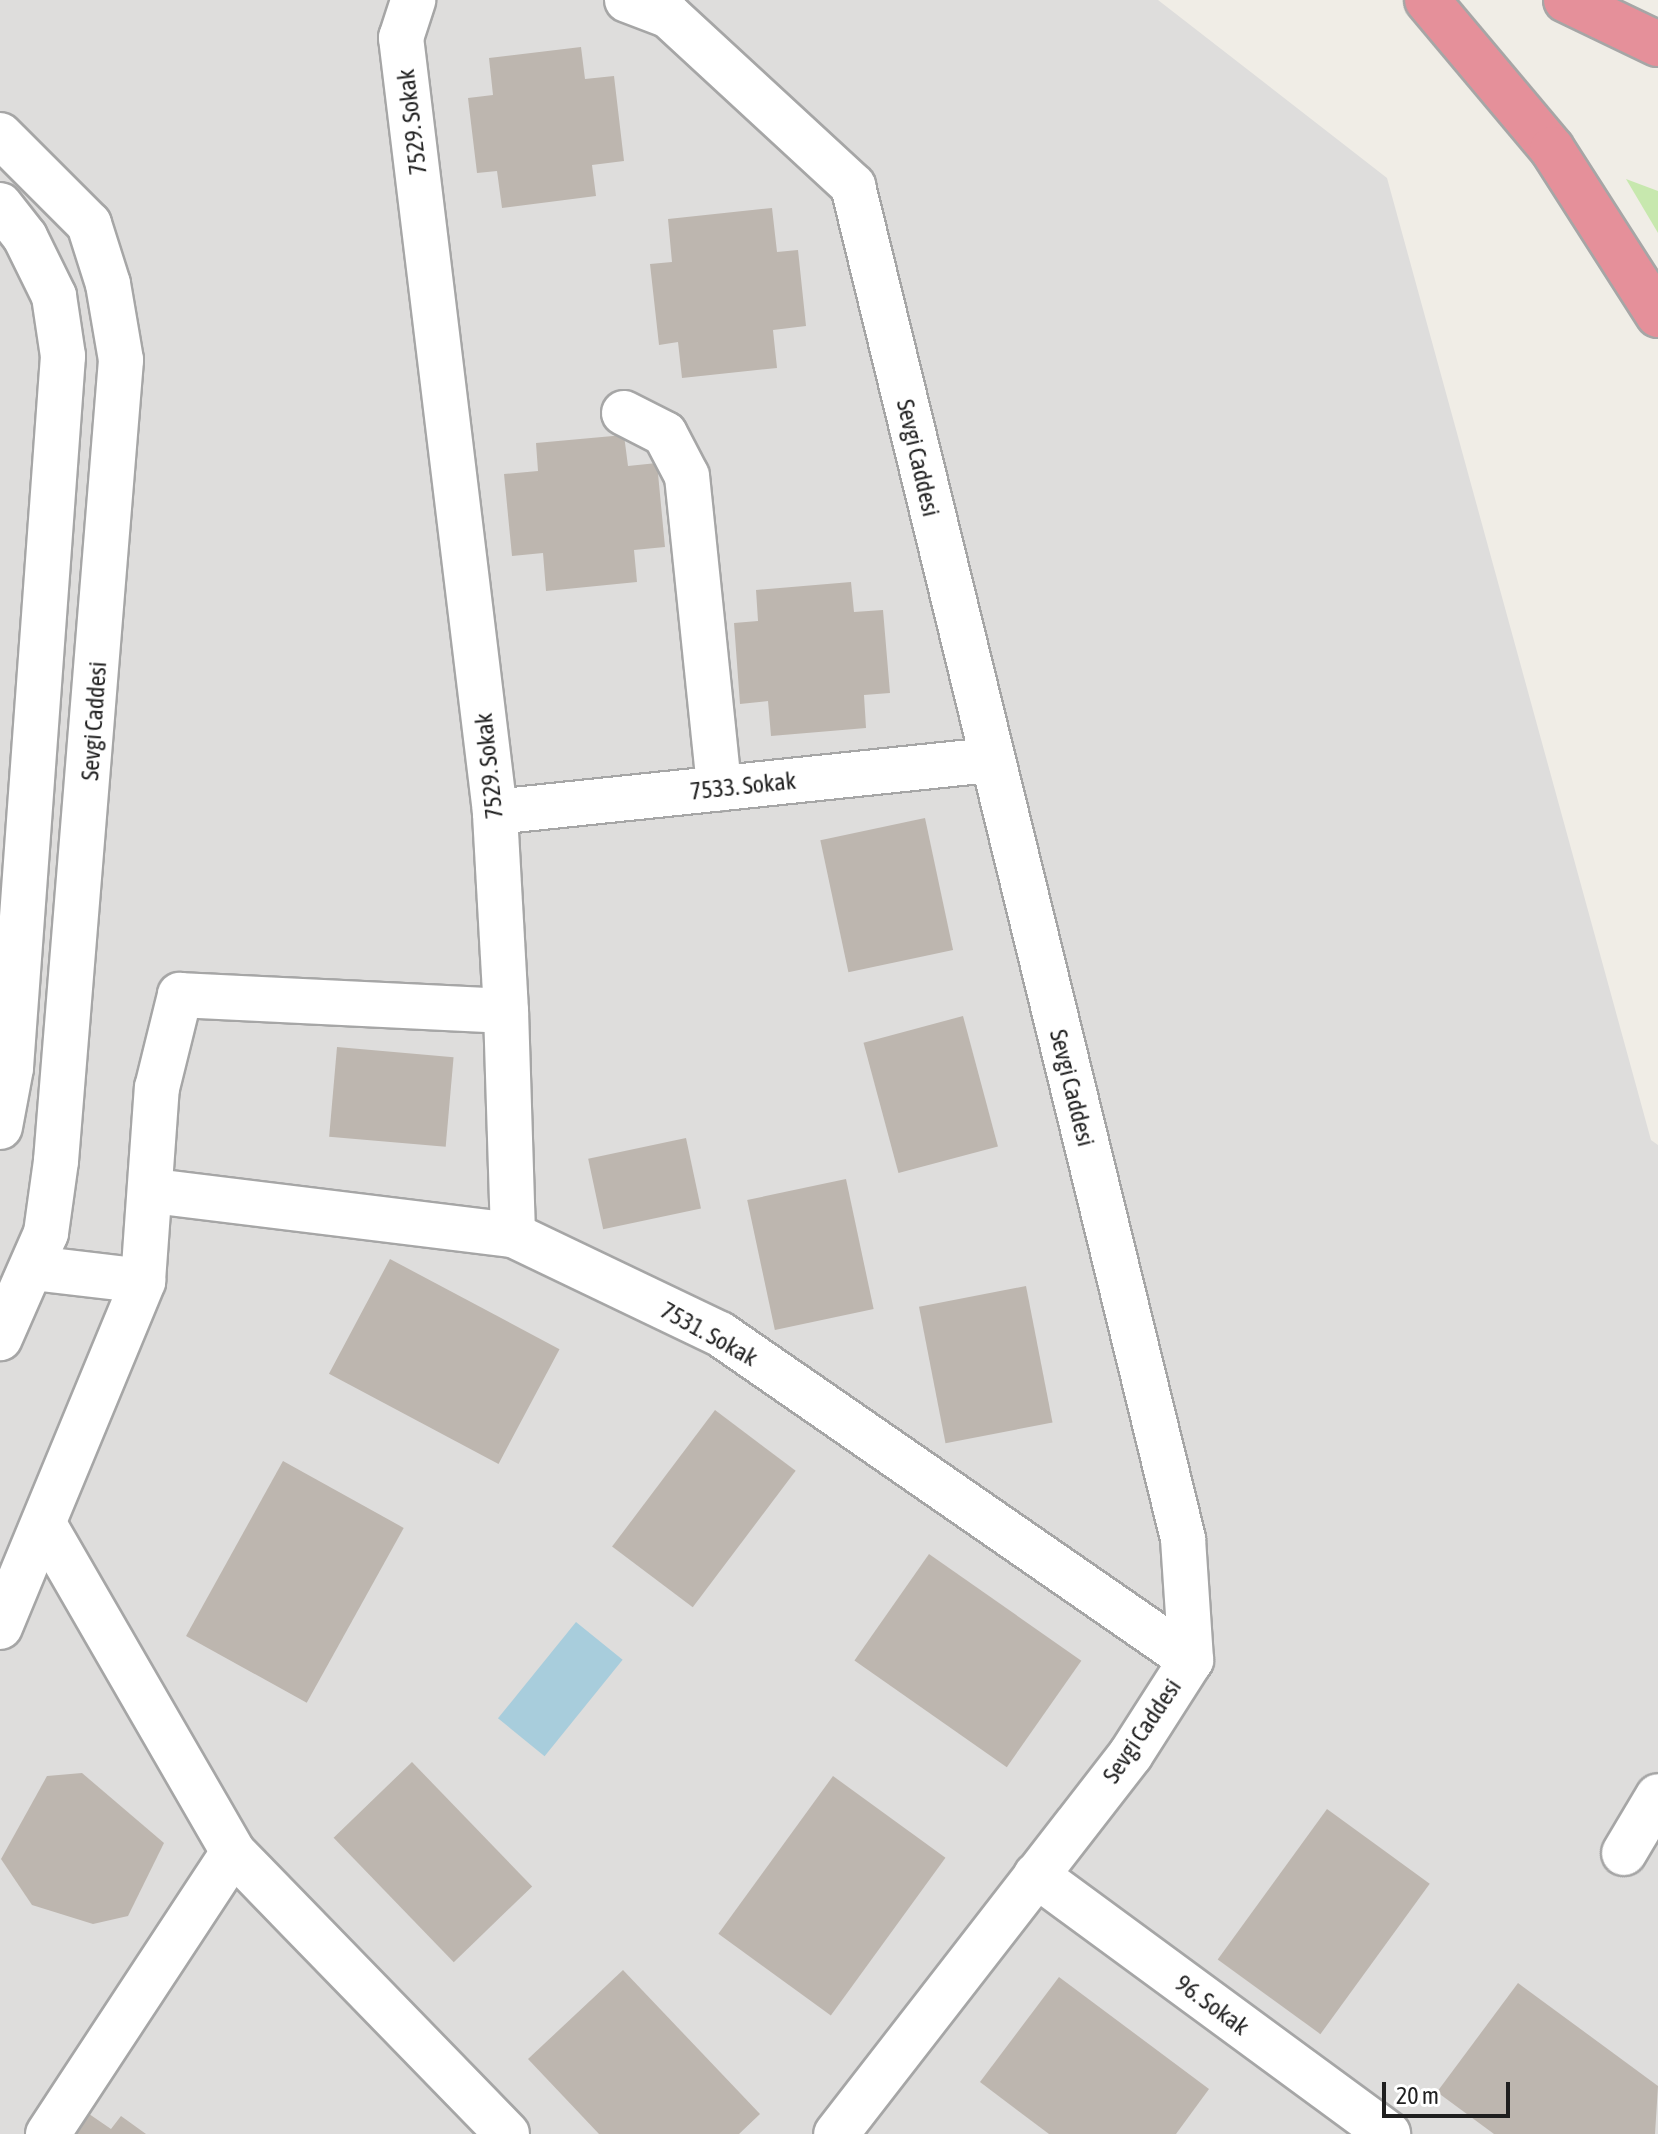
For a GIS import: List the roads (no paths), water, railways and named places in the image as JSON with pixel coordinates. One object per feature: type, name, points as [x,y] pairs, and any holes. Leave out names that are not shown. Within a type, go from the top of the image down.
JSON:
[{"type":"highway","points":[[1427,0],[1552,149],[1658,315]]},
{"type":"highway","points":[[1566,0],[1658,44]]},
{"type":"street","name":"7529. Sokak","points":[[413,0],[401,38],[495,812],[506,1011],[513,1235]]},
{"type":"street","name":"Sevgi Caddesi","points":[[627,0],[669,16],[853,186],[1183,1539],[1191,1660],[1131,1754],[836,2134]]},
{"type":"street","name":"Sevgi Caddesi","points":[[0,135],[89,224],[108,284],[121,360],[56,1161],[46,1233],[0,1338]]},
{"type":"street","points":[[0,205],[25,237],[54,296],[63,356],[11,1068],[0,1127]]},
{"type":"street","points":[[624,413],[665,434],[687,476],[719,788]]},
{"type":"street","name":"7533. Sokak","points":[[495,812],[991,760]]},
{"type":"street","points":[[0,1627],[45,1526],[143,1281],[154,1191],[157,1088],[180,995],[506,1011]]},
{"type":"street","name":"7531. Sokak","points":[[154,1191],[513,1235],[720,1334],[1191,1660]]},
{"type":"street","points":[[33,1268],[143,1281]]},
{"type":"street","points":[[45,1526],[233,1852],[507,2134]]},
{"type":"street","points":[[1624,1853],[1658,1796]]},
{"type":"street","points":[[48,2134],[233,1852]]},
{"type":"street","name":"96. Sokak","points":[[1036,1875],[1388,2134]]},
{"type":"water","points":[[576,1622],[623,1660],[545,1756],[498,1718]]}]
